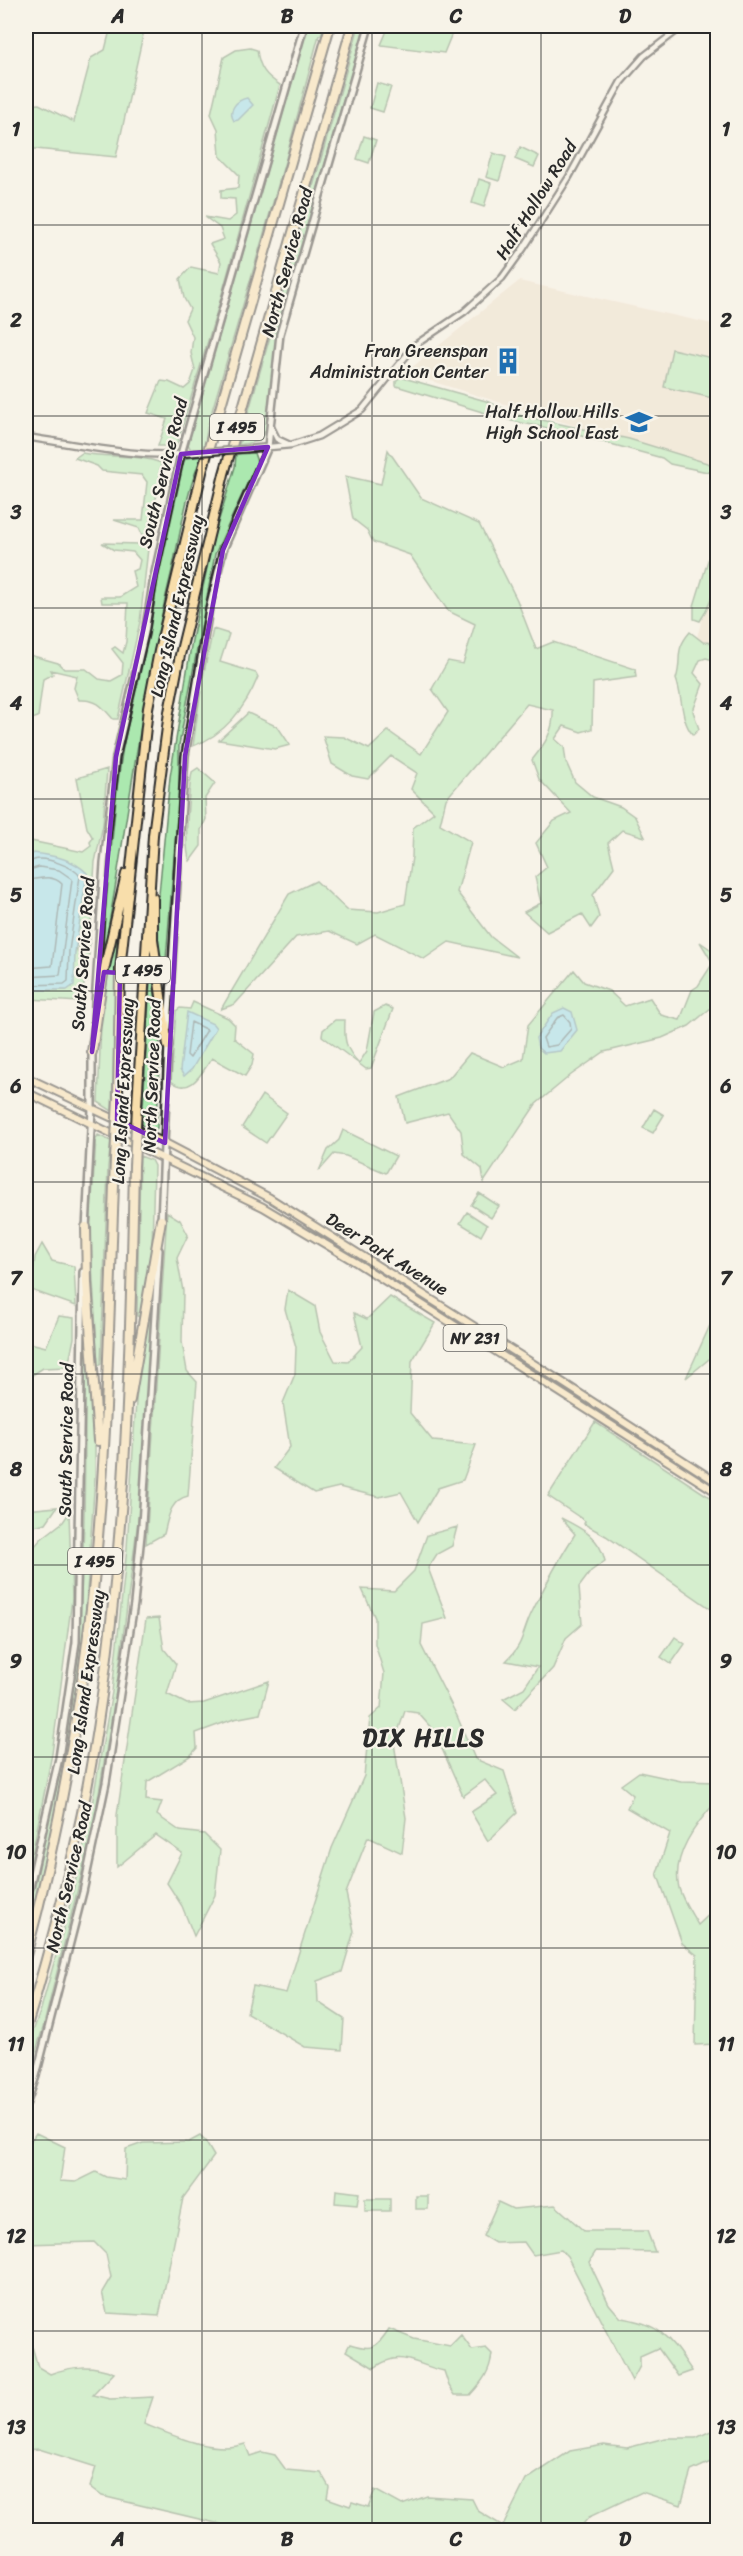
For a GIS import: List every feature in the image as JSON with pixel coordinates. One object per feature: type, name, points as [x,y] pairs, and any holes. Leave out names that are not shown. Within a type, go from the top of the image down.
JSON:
[{"type":"highway","name":"Long Island Expressway","points":[[26,1956],[54,1843],[86,1657],[98,1526],[118,1098],[120,970],[148,708],[183,545],[330,26]]},
{"type":"highway","name":"Long Island Expressway","points":[[26,2029],[61,1907],[90,1766],[114,1591],[127,1410],[134,1166],[153,835],[169,712],[206,540],[352,26]]},
{"type":"highway","points":[[153,835],[153,939],[168,1046]]},
{"type":"highway","points":[[92,1052],[103,975],[131,858]]},
{"type":"highway","points":[[127,1410],[133,1390],[161,1220]]},
{"type":"highway","points":[[86,1227],[87,1283],[98,1418],[98,1526]]},
{"type":"main road","name":"South Service Road","points":[[26,1904],[59,1758],[76,1642],[81,1453],[81,1312],[92,1109],[92,1052],[99,922],[116,757],[145,633],[154,577],[181,454],[304,26]]},
{"type":"main road","name":"North Service Road","points":[[26,2105],[36,2076],[83,1892],[106,1783],[134,1604],[142,1525],[165,1160],[168,1046],[185,756],[209,609],[223,550],[268,447],[280,334],[369,26]]},
{"type":"main road","name":"Deer Park Avenue","points":[[26,1077],[165,1143],[270,1198],[545,1371],[717,1483]]},
{"type":"main road","name":"Deer Park Avenue","points":[[26,1092],[263,1207],[357,1263],[717,1493]]},
{"type":"street","name":"Half Hollow Road","points":[[26,437],[123,452],[181,454],[248,449],[291,445],[319,436],[362,410],[416,345],[464,312],[502,278],[524,249],[569,177],[621,82],[644,56],[683,26]]},
{"type":"street","points":[[270,427],[277,439],[291,445]]},
{"type":"highlighted area","points":[[268,447],[223,550],[185,756],[165,1143],[117,1120],[120,973],[104,972],[92,1052],[116,757],[181,454]]},
{"type":"shaded area","name":"Half Hollow Hills High School East","points":[[519,281],[717,325],[717,470],[405,373]]},
{"type":"shaded area","points":[[717,567],[717,649],[695,644]]},
{"type":"green space","points":[[111,26],[145,26],[116,157],[26,148],[26,105],[39,104],[74,122],[91,58],[105,50]]},
{"type":"green space","points":[[308,26],[324,26],[319,35],[286,158],[207,428],[205,448],[191,450],[188,444]]},
{"type":"green space","points":[[359,26],[365,26],[277,329],[267,427],[260,441],[239,445]]},
{"type":"green space","points":[[389,26],[455,26],[444,53],[381,45]]},
{"type":"green space","points":[[250,48],[257,50],[259,62],[264,71],[280,85],[222,294],[178,441],[175,446],[158,446],[167,419],[148,413],[161,381],[184,389],[190,384],[195,370],[191,353],[193,337],[185,320],[190,309],[184,298],[180,279],[191,267],[219,273],[221,262],[210,244],[224,239],[220,228],[205,217],[228,221],[236,215],[235,199],[221,198],[221,190],[238,188],[239,175],[220,156],[218,129],[211,114],[224,57],[236,50]]},
{"type":"green space","points":[[377,83],[391,87],[383,112],[370,108]]},
{"type":"green space","points":[[364,136],[376,140],[369,163],[357,159]]},
{"type":"green space","points":[[520,147],[539,156],[534,167],[515,159]]},
{"type":"green space","points":[[493,153],[506,157],[499,181],[486,177]]},
{"type":"green space","points":[[479,179],[491,183],[484,207],[472,203]]},
{"type":"green space","points":[[672,349],[717,359],[717,399],[664,387]]},
{"type":"green space","points":[[400,377],[486,401],[519,415],[629,439],[717,466],[717,474],[670,464],[662,458],[563,431],[512,421],[396,386],[396,381]]},
{"type":"green space","points":[[388,450],[421,498],[479,524],[517,600],[536,649],[553,642],[635,669],[636,677],[593,683],[592,729],[581,732],[564,726],[555,739],[564,747],[566,762],[575,782],[593,797],[621,807],[635,817],[645,837],[622,830],[608,843],[614,867],[593,895],[599,917],[591,928],[582,914],[547,932],[524,912],[541,903],[535,877],[547,867],[536,843],[554,821],[571,813],[539,779],[532,760],[548,737],[553,710],[527,704],[446,799],[440,824],[471,842],[457,892],[491,937],[517,957],[449,942],[424,959],[375,934],[357,944],[329,931],[296,937],[235,1004],[221,1009],[289,894],[316,881],[347,910],[378,912],[405,904],[412,857],[413,828],[434,812],[411,789],[417,773],[391,756],[368,779],[352,776],[332,764],[323,736],[344,737],[369,749],[388,731],[421,754],[448,712],[432,689],[448,661],[463,664],[475,624],[448,611],[410,555],[373,542],[367,530],[353,519],[345,476],[381,484]]},
{"type":"green space","points":[[82,453],[142,458],[161,463],[159,488],[152,512],[140,622],[118,719],[113,719],[95,702],[79,700],[74,688],[77,676],[51,670],[53,674],[43,679],[38,717],[26,721],[26,654],[58,663],[64,669],[86,669],[99,679],[111,681],[122,675],[123,663],[112,649],[115,647],[123,653],[126,642],[128,603],[102,603],[101,597],[120,597],[136,587],[132,571],[138,569],[140,560],[133,552],[114,550],[102,543],[139,544],[143,537],[139,528],[114,520],[143,520],[147,482],[142,475],[102,471],[97,466],[75,458]]},
{"type":"green space","points":[[254,453],[257,462],[215,554],[179,745],[179,793],[163,998],[155,937],[170,777],[192,640],[213,539],[235,467],[236,454]]},
{"type":"green space","points":[[202,456],[188,497],[160,621],[99,978],[123,746],[152,616],[166,526],[183,462],[186,458]]},
{"type":"green space","points":[[717,531],[717,567],[714,589],[700,621],[694,619],[694,606]]},
{"type":"green space","points":[[213,629],[229,634],[220,662],[256,673],[258,677],[247,699],[233,719],[215,735],[193,746],[202,682]]},
{"type":"green space","points":[[690,632],[703,642],[718,643],[717,661],[706,658],[700,660],[694,673],[703,684],[693,711],[699,729],[693,735],[686,722],[676,679],[680,650]]},
{"type":"green space","points":[[248,713],[278,727],[290,745],[275,749],[219,740]]},
{"type":"green space","points":[[198,768],[215,783],[205,798],[206,819],[201,830],[201,846],[190,861],[187,843],[188,804],[192,772]]},
{"type":"green space","points":[[107,769],[103,825],[95,862],[87,983],[77,941],[86,873],[28,858],[26,875],[26,840],[83,852],[91,846],[90,842],[93,838],[87,828],[77,778]]},
{"type":"green space","points":[[114,937],[117,938],[117,943],[112,1111],[98,1102],[101,1022]]},
{"type":"green space","points":[[700,942],[717,954],[717,1003],[689,1026],[662,1038],[604,1052],[571,1075],[536,1104],[484,1182],[482,1169],[464,1154],[461,1131],[448,1112],[405,1123],[399,1097],[449,1078],[470,1053],[504,1067],[523,1059],[528,1025],[574,970],[584,982],[609,991],[625,1006],[650,998],[661,1015],[680,1020],[692,990],[698,986],[713,963]]},
{"type":"green space","points":[[76,947],[84,982],[80,1002],[29,999],[26,1005],[26,990],[66,990]]},
{"type":"green space","points":[[151,963],[160,1032],[157,1128],[155,1130],[142,1125]]},
{"type":"green space","points":[[193,1002],[228,1018],[235,1025],[234,1038],[254,1054],[252,1065],[245,1076],[212,1058],[200,1076],[190,1084],[184,1086],[171,1081],[176,1011],[180,1008],[190,1009]]},
{"type":"green space","points":[[385,1006],[393,1009],[371,1068],[366,1069],[322,1036],[323,1030],[335,1020],[345,1020],[346,1043],[359,1063],[367,1051],[374,1012]]},
{"type":"green space","points":[[262,1095],[287,1113],[266,1143],[242,1127]]},
{"type":"green space","points":[[654,1109],[664,1115],[653,1133],[643,1128]]},
{"type":"green space","points":[[343,1130],[396,1156],[386,1173],[346,1156],[334,1154],[319,1171],[328,1150],[339,1140]]},
{"type":"green space","points":[[98,1135],[111,1141],[108,1166],[101,1364],[98,1366],[90,1229]]},
{"type":"green space","points":[[140,1156],[151,1160],[154,1166],[152,1248],[140,1317],[137,1316]]},
{"type":"green space","points":[[717,1165],[718,1216],[713,1212],[711,1181]]},
{"type":"green space","points":[[479,1193],[499,1206],[491,1218],[471,1205]]},
{"type":"green space","points":[[167,1212],[180,1220],[188,1235],[177,1258],[183,1291],[182,1342],[187,1371],[197,1382],[188,1496],[177,1501],[169,1516],[164,1534],[146,1544]]},
{"type":"green space","points":[[467,1212],[487,1225],[481,1236],[460,1223]]},
{"type":"green space","points":[[42,1244],[52,1261],[74,1266],[76,1306],[31,1290],[35,1257]]},
{"type":"green space","points":[[288,1290],[315,1306],[320,1332],[335,1361],[348,1362],[362,1347],[354,1313],[367,1319],[390,1297],[435,1323],[412,1361],[410,1413],[433,1441],[476,1445],[463,1480],[438,1488],[418,1522],[401,1492],[379,1497],[339,1487],[314,1493],[274,1468],[290,1447],[283,1403],[295,1374],[296,1347],[285,1309]]},
{"type":"green space","points":[[150,1310],[152,1311],[143,1481],[116,1692],[93,1828],[43,2028],[26,2083],[26,2051],[41,2009],[67,1916],[88,1827],[112,1692],[127,1548],[137,1385]]},
{"type":"green space","points":[[717,1310],[717,1355],[686,1378]]},
{"type":"green space","points":[[59,1316],[74,1318],[74,1338],[68,1367],[43,1368],[26,1379],[26,1342],[46,1347]]},
{"type":"green space","points":[[88,1337],[95,1419],[95,1477],[83,1648],[60,1794],[26,1939],[28,1913],[63,1755],[75,1669],[82,1576],[85,1482],[85,1338]]},
{"type":"green space","points":[[595,1422],[717,1502],[717,1613],[606,1536],[584,1524],[585,1521],[548,1496]]},
{"type":"green space","points":[[57,1507],[46,1523],[26,1528],[26,1510]]},
{"type":"green space","points":[[69,1513],[72,1599],[52,1754],[26,1885],[26,1556],[41,1539],[63,1522]]},
{"type":"green space","points":[[561,1518],[589,1534],[599,1546],[605,1561],[591,1571],[579,1587],[582,1624],[566,1638],[553,1668],[515,1709],[503,1699],[524,1688],[538,1667],[506,1661],[520,1644],[542,1592],[575,1534]]},
{"type":"green space","points":[[457,1527],[452,1546],[437,1554],[428,1568],[447,1618],[423,1624],[421,1645],[457,1716],[475,1759],[504,1771],[517,1813],[488,1841],[471,1812],[497,1795],[485,1780],[463,1796],[434,1731],[418,1713],[405,1711],[394,1743],[406,1818],[402,1853],[368,1837],[346,1893],[354,1931],[342,1972],[317,1981],[318,2002],[344,2019],[342,2050],[305,2047],[247,2013],[253,1986],[286,1993],[332,1848],[364,1776],[370,1718],[381,1708],[384,1673],[375,1644],[375,1618],[362,1589],[394,1591],[414,1571],[427,1535]]},
{"type":"green space","points":[[159,1618],[164,1649],[176,1664],[167,1694],[187,1704],[204,1703],[269,1681],[260,1714],[234,1719],[196,1733],[197,1748],[190,1756],[147,1782],[146,1800],[162,1802],[157,1815],[180,1831],[204,1834],[220,1850],[215,1895],[194,1936],[182,1906],[167,1883],[182,1853],[156,1835],[117,1867],[117,1815],[146,1619]]},
{"type":"green space","points":[[675,1637],[685,1644],[671,1664],[661,1657]]},
{"type":"green space","points":[[639,1772],[681,1781],[717,1782],[717,1801],[688,1840],[682,1852],[678,1876],[682,1897],[698,1925],[713,1911],[717,1914],[717,2044],[695,2045],[697,1955],[682,1943],[657,1873],[670,1833],[627,1808],[633,1795],[621,1785]]},
{"type":"green space","points":[[36,2133],[65,2147],[60,2181],[76,2182],[96,2172],[106,2177],[125,2180],[126,2149],[143,2143],[189,2142],[200,2136],[205,2141],[214,2156],[183,2198],[159,2316],[107,2313],[102,2292],[111,2277],[106,2254],[94,2242],[26,2244],[29,2212],[26,2201],[26,2148]]},
{"type":"green space","points":[[336,2190],[359,2193],[357,2205],[335,2203]]},
{"type":"green space","points":[[416,2196],[428,2196],[428,2209],[416,2209]]},
{"type":"green space","points":[[365,2199],[390,2199],[390,2211],[365,2211]]},
{"type":"green space","points":[[498,2202],[513,2209],[555,2205],[584,2231],[647,2231],[655,2252],[596,2251],[589,2262],[609,2304],[621,2318],[656,2329],[671,2342],[692,2371],[678,2376],[658,2348],[640,2356],[640,2366],[632,2381],[567,2256],[561,2250],[533,2255],[524,2242],[495,2243],[483,2236]]},
{"type":"green space","points":[[389,2329],[414,2339],[450,2346],[461,2335],[472,2350],[486,2348],[492,2354],[487,2371],[470,2395],[455,2395],[444,2371],[401,2359],[384,2362],[374,2368],[346,2351],[350,2344],[373,2347],[381,2341]]},
{"type":"green space","points":[[31,2343],[38,2367],[50,2374],[82,2367],[98,2368],[114,2373],[93,2395],[110,2399],[153,2397],[144,2424],[207,2445],[233,2447],[245,2444],[250,2456],[262,2452],[275,2455],[286,2470],[321,2473],[329,2487],[327,2498],[350,2506],[352,2502],[368,2507],[375,2490],[402,2505],[427,2496],[472,2499],[478,2511],[503,2526],[526,2480],[570,2451],[604,2445],[627,2448],[665,2438],[696,2438],[711,2431],[717,2425],[717,2459],[691,2471],[681,2505],[642,2492],[589,2517],[578,2530],[312,2530],[309,2528],[229,2530],[220,2524],[102,2496],[90,2487],[96,2467],[39,2449],[26,2450],[26,2344]]},
{"type":"water","points":[[247,98],[253,105],[238,120],[234,121],[232,109]]},
{"type":"water","points":[[34,853],[69,861],[87,873],[75,952],[74,985],[67,990],[26,990],[26,875],[28,858]]},
{"type":"water","points":[[564,1008],[572,1012],[577,1030],[560,1051],[544,1053],[538,1048],[536,1038],[553,1013]]},
{"type":"water","points":[[187,1012],[213,1024],[216,1028],[192,1069],[184,1076],[180,1070]]},
{"type":"place","name":"Fran Greenspan Administration Center","points":[[508,361]]},
{"type":"place","name":"Half Hollow Hills High School East","points":[[639,422]]},
{"type":"district","name":"DIX HILLS","points":[[424,1738]]}]
